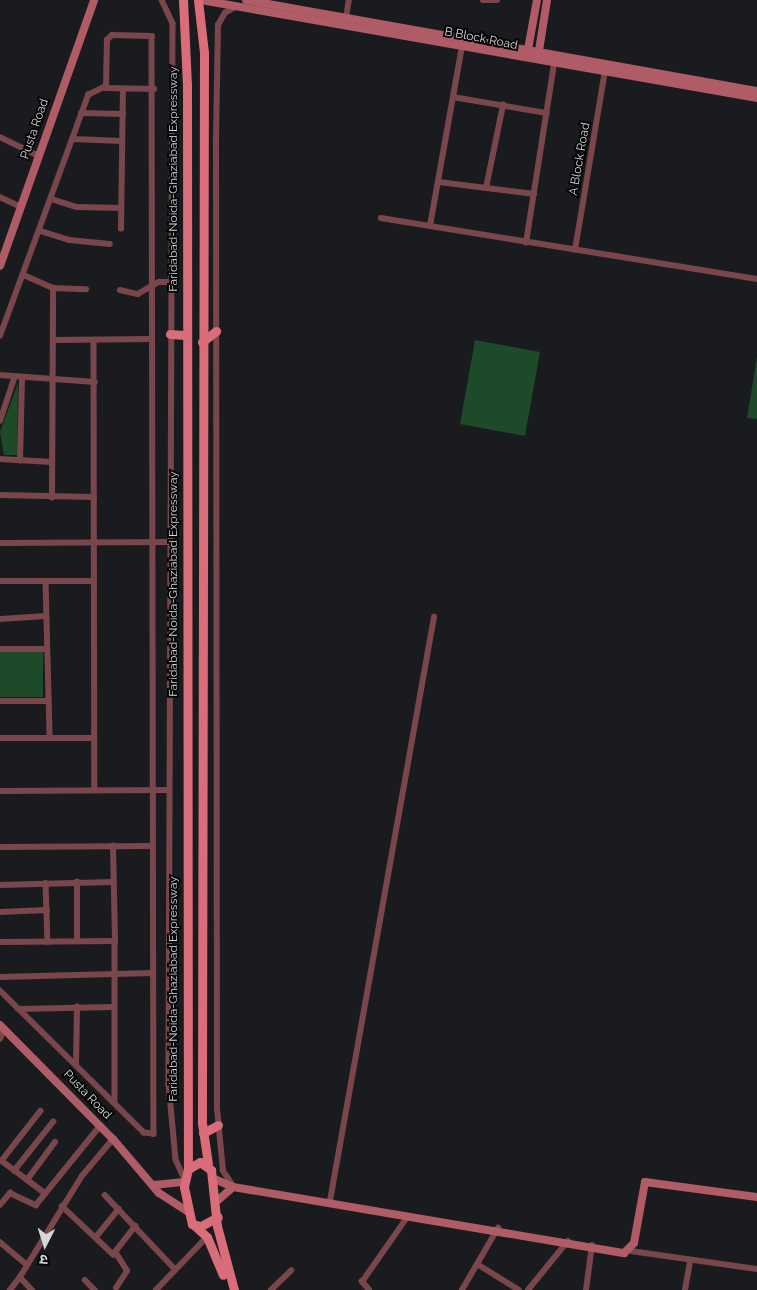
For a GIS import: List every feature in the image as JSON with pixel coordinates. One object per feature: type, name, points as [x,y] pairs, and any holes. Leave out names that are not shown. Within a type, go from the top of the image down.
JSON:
[{"type":"main road","name":"Faridabad-Noida-Ghaziabad Expressway","points":[[183,0],[187,303],[185,1176],[187,1211],[192,1224]]},
{"type":"main road","points":[[200,0],[204,53],[202,303],[203,1133],[217,1201],[221,1246],[234,1290]]},
{"type":"main road","points":[[202,342],[216,331]]},
{"type":"main road","points":[[170,334],[186,336]]},
{"type":"main road","points":[[203,1133],[218,1125]]},
{"type":"main road","points":[[185,1176],[200,1162],[208,1164]]},
{"type":"main road","points":[[192,1224],[201,1226],[218,1217]]},
{"type":"main road","points":[[192,1224],[208,1237],[228,1290]]},
{"type":"street","name":"Pusta Road","points":[[0,266],[94,0]]},
{"type":"street","points":[[162,0],[173,24],[170,282],[169,1092],[176,1160],[185,1176]]},
{"type":"street","name":"B Block Road","points":[[200,0],[462,46],[757,91]]},
{"type":"street","name":"B Block Road","points":[[246,0],[346,18],[526,56]]},
{"type":"street","points":[[346,18],[349,0]]},
{"type":"street","points":[[483,0],[497,0]]},
{"type":"street","points":[[526,56],[537,0]]},
{"type":"street","points":[[538,58],[547,0]]},
{"type":"street","points":[[233,1187],[223,1170],[218,1125],[216,331],[218,25],[225,13],[237,6]]},
{"type":"street","points":[[0,991],[115,1102],[144,1133],[154,1134],[151,846],[151,339],[154,40],[148,34],[109,37],[105,88]]},
{"type":"street","points":[[430,226],[462,46]]},
{"type":"street","name":"B Block Road","points":[[538,58],[554,64],[757,98]]},
{"type":"street","points":[[526,243],[554,64]]},
{"type":"street","name":"A Block Road","points":[[574,250],[604,71]]},
{"type":"street","points":[[0,336],[90,91],[105,88],[154,89]]},
{"type":"street","points":[[121,229],[123,89]]},
{"type":"street","points":[[453,97],[547,113]]},
{"type":"street","points":[[486,188],[503,105]]},
{"type":"street","points":[[81,113],[123,114]]},
{"type":"street","points":[[0,137],[38,156]]},
{"type":"street","points":[[72,139],[122,142]]},
{"type":"street","points":[[438,182],[534,194]]},
{"type":"street","points":[[0,197],[21,206]]},
{"type":"street","points":[[51,199],[77,207],[121,208]]},
{"type":"street","points":[[381,218],[757,279]]},
{"type":"street","points":[[40,231],[69,240],[110,244]]},
{"type":"street","points":[[24,275],[53,288],[86,289]]},
{"type":"street","points":[[120,290],[138,294],[170,282]]},
{"type":"street","points":[[52,498],[51,381],[53,288]]},
{"type":"street","points":[[53,340],[94,343],[151,339]]},
{"type":"street","points":[[94,343],[94,543],[92,581],[95,790]]},
{"type":"street","points":[[0,376],[22,380],[95,382]]},
{"type":"street","points":[[0,421],[14,379]]},
{"type":"street","points":[[20,461],[22,380]]},
{"type":"street","points":[[0,459],[52,462]]},
{"type":"street","points":[[0,495],[52,498],[94,497]]},
{"type":"street","points":[[0,543],[170,542]]},
{"type":"street","points":[[0,581],[92,581]]},
{"type":"street","points":[[46,581],[47,701],[50,737]]},
{"type":"street","points":[[0,619],[46,616]]},
{"type":"street","points":[[330,1201],[434,616]]},
{"type":"street","points":[[0,649],[46,649]]},
{"type":"street","points":[[0,701],[47,701]]},
{"type":"street","points":[[0,738],[93,738]]},
{"type":"street","points":[[0,791],[169,790]]},
{"type":"street","points":[[113,846],[112,882],[115,972],[112,1007],[115,1102]]},
{"type":"street","points":[[0,847],[151,846]]},
{"type":"street","points":[[77,882],[77,941]]},
{"type":"street","points":[[0,885],[112,882]]},
{"type":"street","points":[[46,883],[48,942]]},
{"type":"street","points":[[0,912],[47,910]]},
{"type":"street","points":[[0,942],[115,941]]},
{"type":"street","points":[[0,977],[115,972],[153,973]]},
{"type":"street","points":[[76,1066],[77,1007]]},
{"type":"street","points":[[18,1009],[112,1007]]},
{"type":"street","name":"Pusta Road","points":[[2,1027],[113,1139],[173,1205],[187,1211]]},
{"type":"street","points":[[0,1039],[2,1027]]},
{"type":"street","points":[[41,1111],[3,1160],[14,1172],[45,1193]]},
{"type":"street","points":[[14,1172],[53,1122]]},
{"type":"street","points":[[0,1205],[10,1192],[34,1206],[100,1126]]},
{"type":"street","points":[[10,1290],[20,1277],[62,1206],[113,1139]]},
{"type":"street","points":[[27,1180],[55,1142]]},
{"type":"street","points":[[176,1160],[185,1176]]},
{"type":"street","points":[[154,1185],[185,1176]]},
{"type":"street","points":[[212,1178],[233,1187],[330,1201],[408,1216],[498,1228],[690,1261],[757,1269]]},
{"type":"street","points":[[631,1251],[645,1182],[757,1197]]},
{"type":"street","points":[[217,1201],[233,1187]]},
{"type":"street","points":[[105,1195],[174,1268]]},
{"type":"street","points":[[62,1206],[96,1237],[127,1271],[116,1288]]},
{"type":"street","points":[[96,1237],[119,1209]]},
{"type":"street","points":[[356,1290],[408,1216]]},
{"type":"street","points":[[114,1255],[135,1226]]},
{"type":"street","points":[[462,1290],[479,1265],[498,1228]]},
{"type":"street","points":[[156,1290],[174,1268],[208,1237]]},
{"type":"street","points":[[528,1290],[568,1241]]},
{"type":"street","points":[[0,1242],[27,1265]]},
{"type":"street","points":[[586,1290],[592,1245]]},
{"type":"street","points":[[685,1290],[690,1261]]},
{"type":"street","points":[[479,1265],[518,1290]]},
{"type":"street","points":[[271,1290],[291,1271]]},
{"type":"street","points":[[20,1277],[32,1290]]},
{"type":"street","points":[[85,1280],[96,1290]]},
{"type":"street","points":[[362,1282],[369,1290]]},
{"type":"green space","points":[[475,340],[540,352],[525,436],[460,424]]},
{"type":"green space","points":[[757,357],[757,419],[747,418]]},
{"type":"green space","points":[[18,383],[17,455],[4,455],[0,432]]},
{"type":"green space","points":[[0,652],[43,652],[43,697],[0,697]]}]
